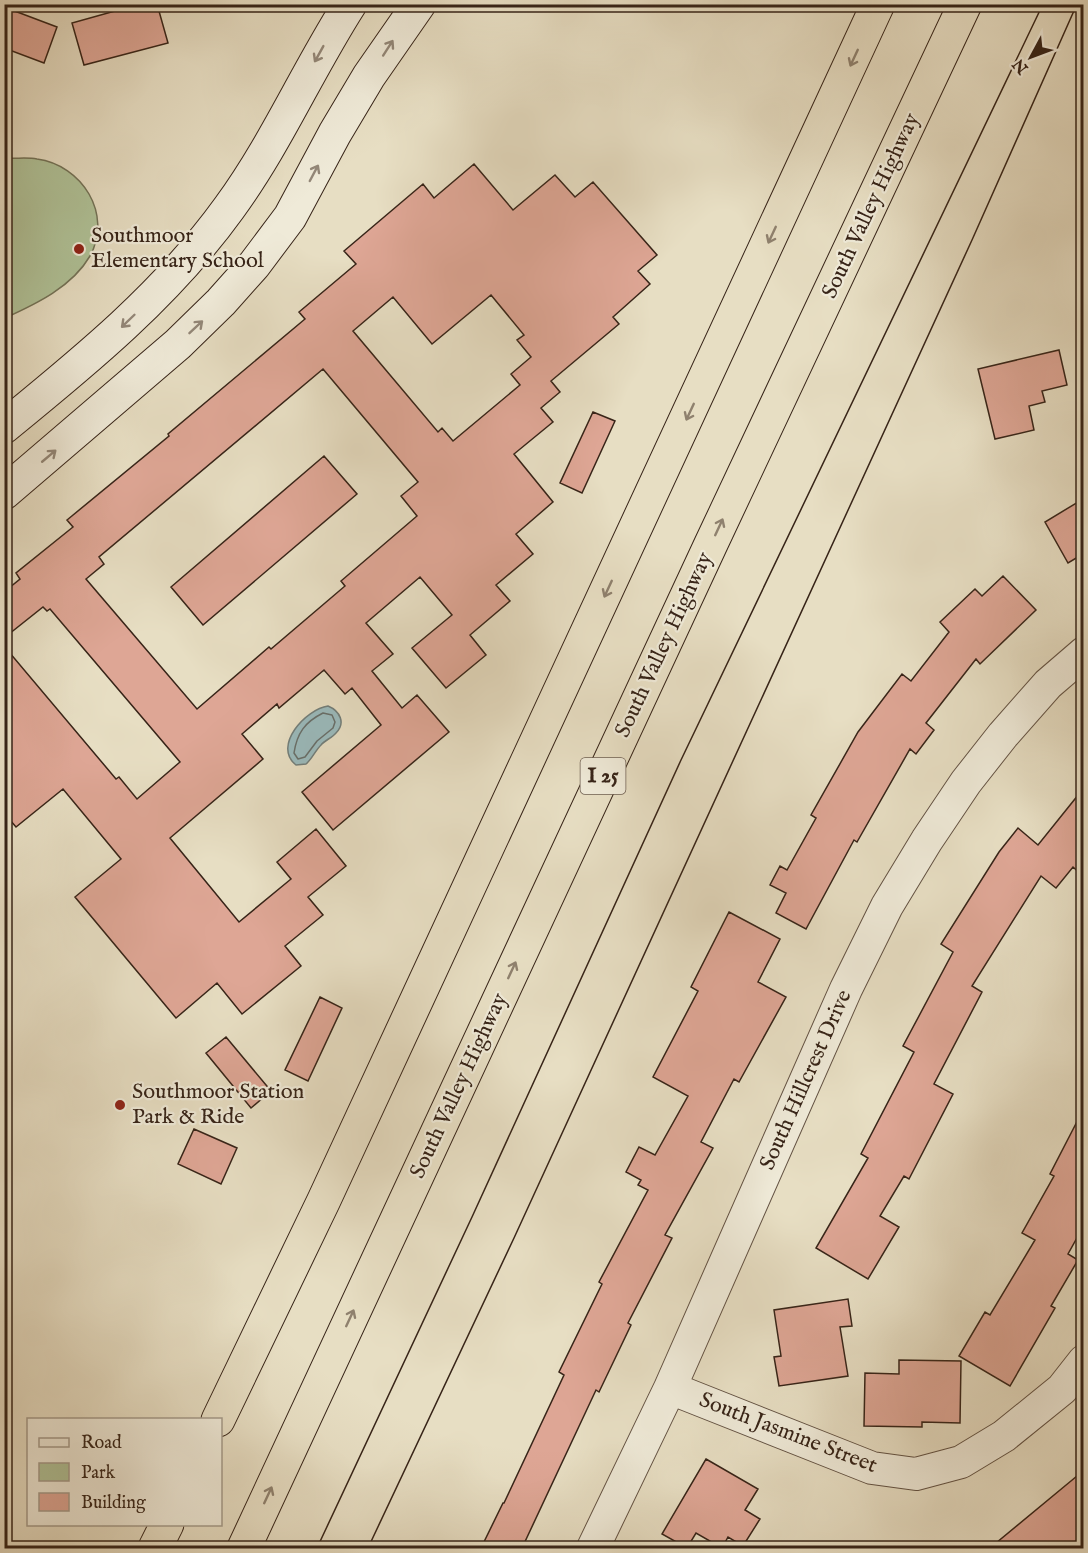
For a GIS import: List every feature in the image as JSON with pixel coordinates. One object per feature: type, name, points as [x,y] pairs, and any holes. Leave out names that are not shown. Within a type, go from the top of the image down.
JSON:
[{"type":"highway","points":[[218,1418],[344,1158],[878,4]]},
{"type":"highway","name":"South Valley Highway","points":[[244,1548],[700,566],[965,4]]},
{"type":"highway","points":[[155,1548],[166,1526]]},
{"type":"main road","points":[[4,427],[122,327],[184,265],[207,237],[244,188],[326,42],[350,4]]},
{"type":"main road","points":[[4,493],[121,395],[190,333],[254,265],[290,217],[335,133],[369,76],[419,4]]},
{"type":"street","name":"South Hillcrest Drive","points":[[593,1548],[670,1388],[846,989],[887,906],[927,840],[966,783],[1003,735],[1048,684],[1083,653]]},
{"type":"street","name":"South Jasmine Street","points":[[670,1388],[872,1468],[916,1474],[961,1462],[1004,1436],[1062,1389],[1083,1361]]},
{"type":"green space","points":[[5,158],[37,159],[53,163],[68,171],[80,181],[89,194],[98,224],[96,240],[90,256],[73,277],[41,300],[5,318]]},
{"type":"water","points":[[328,706],[336,711],[340,718],[339,729],[323,743],[306,764],[296,765],[290,757],[288,748],[290,739],[302,721],[310,714]]},
{"type":"building","points":[[140,4],[157,4],[168,43],[84,65],[72,23]]},
{"type":"building","points":[[4,7],[57,27],[44,63],[4,48]]},
{"type":"building","points":[[474,164],[513,210],[555,175],[575,197],[593,182],[657,255],[638,271],[650,284],[613,317],[619,324],[551,381],[560,392],[541,408],[553,422],[514,454],[553,502],[516,534],[533,554],[496,585],[510,601],[470,635],[486,655],[446,688],[412,648],[452,615],[420,577],[366,623],[393,654],[372,671],[402,708],[417,695],[449,732],[333,830],[302,792],[381,725],[352,688],[345,694],[324,670],[279,708],[277,704],[242,734],[263,759],[170,838],[239,922],[291,879],[277,862],[316,829],[346,866],[308,897],[323,915],[285,946],[301,966],[242,1014],[217,983],[176,1018],[75,897],[121,859],[63,789],[16,827],[4,813],[4,646],[116,779],[119,777],[137,799],[180,762],[50,609],[47,611],[43,607],[4,638],[4,592],[20,579],[16,573],[73,527],[67,520],[305,319],[299,312],[356,264],[344,251],[423,184],[434,198]],"holes":[[[491,295],[524,335],[517,340],[531,357],[511,374],[520,385],[453,441],[442,428],[438,432],[353,331],[393,297],[432,344]],[[323,369],[418,482],[401,496],[417,516],[341,581],[345,586],[197,709],[86,579],[104,564],[99,557]]]},
{"type":"building","points":[[1059,350],[1067,385],[1042,391],[1045,402],[1029,406],[1034,430],[995,439],[978,369]]},
{"type":"building","points":[[593,412],[615,421],[582,493],[560,483]]},
{"type":"building","points":[[324,456],[357,494],[203,625],[171,587]]},
{"type":"building","points":[[1083,499],[1083,554],[1068,563],[1045,522]]},
{"type":"building","points":[[1003,576],[1036,610],[980,664],[976,659],[926,723],[934,730],[916,754],[910,749],[857,842],[854,840],[806,929],[776,913],[786,893],[770,885],[780,866],[787,870],[816,818],[811,815],[858,732],[902,674],[911,681],[949,632],[940,622],[975,589],[982,596]]},
{"type":"building","points":[[1083,789],[1083,876],[1073,867],[1056,888],[1041,876],[972,986],[982,992],[934,1084],[953,1094],[909,1179],[904,1176],[880,1216],[899,1227],[868,1279],[816,1248],[868,1158],[861,1154],[914,1052],[903,1046],[953,952],[941,944],[999,852],[1018,828],[1038,845]]},
{"type":"building","points":[[729,912],[780,939],[758,982],[786,997],[739,1082],[734,1079],[701,1142],[713,1148],[665,1235],[672,1238],[628,1323],[631,1325],[599,1392],[596,1390],[522,1548],[481,1548],[564,1375],[559,1372],[602,1284],[599,1282],[648,1190],[638,1185],[641,1180],[626,1172],[639,1147],[655,1155],[688,1096],[653,1077],[698,991],[691,987]]},
{"type":"building","points":[[320,997],[342,1008],[308,1081],[285,1070]]},
{"type":"building","points":[[226,1037],[271,1091],[251,1108],[206,1053]]},
{"type":"building","points":[[1083,1110],[1083,1227],[1068,1254],[1078,1260],[1051,1306],[1055,1308],[1010,1386],[959,1356],[985,1312],[990,1315],[1035,1240],[1022,1233],[1054,1176],[1050,1174]]},
{"type":"building","points":[[194,1129],[237,1148],[221,1184],[178,1164]]},
{"type":"building","points":[[848,1299],[852,1326],[840,1327],[848,1376],[779,1386],[774,1357],[781,1356],[774,1310]]},
{"type":"building","points":[[899,1360],[961,1361],[960,1423],[922,1422],[922,1427],[864,1426],[865,1373],[899,1374]]},
{"type":"building","points":[[706,1459],[758,1489],[745,1510],[760,1519],[743,1546],[728,1537],[722,1548],[696,1533],[687,1548],[662,1534]]},
{"type":"building","points":[[1083,1471],[1083,1535],[1067,1548],[990,1548]]},
{"type":"tram line","points":[[317,1548],[472,1217],[681,760],[1043,4]]},
{"type":"tram line","points":[[368,1548],[514,1238],[972,240],[1077,4]]},
{"type":"place","name":"Southmoor Elementary School","points":[[79,249]]},
{"type":"place","name":"Southmoor Station Park & Ride","points":[[120,1105]]}]
